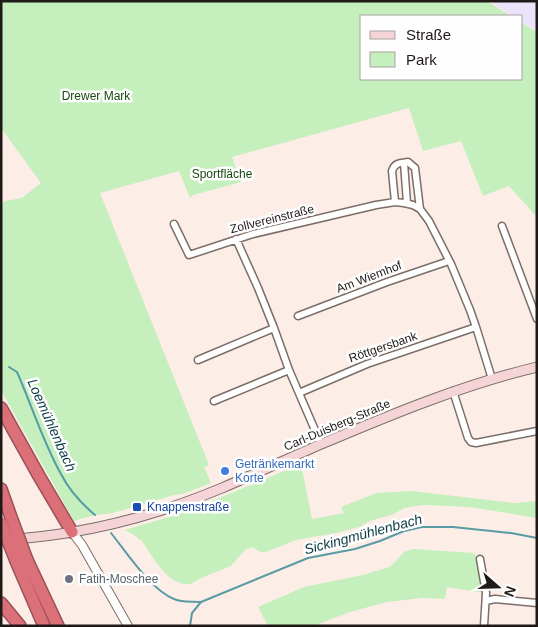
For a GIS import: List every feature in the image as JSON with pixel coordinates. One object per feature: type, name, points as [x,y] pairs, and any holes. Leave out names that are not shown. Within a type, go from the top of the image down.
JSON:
[{"type":"highway","points":[[1,408],[72,532]]},
{"type":"highway","points":[[1,489],[7,522],[44,626]]},
{"type":"highway","points":[[21,560],[58,626]]},
{"type":"highway","points":[[1,602],[20,626]]},
{"type":"main road","name":"Carl-Duisberg-Straße","points":[[1,540],[72,532],[134,518],[221,488],[321,444],[453,391],[537,367]]},
{"type":"street","points":[[404,163],[407,203]]},
{"type":"street","points":[[395,202],[393,167],[396,164],[411,164],[415,168],[420,209],[429,221],[449,260],[476,327],[492,379]]},
{"type":"street","name":"Zollvereinstraße","points":[[174,224],[189,255],[253,234],[368,207],[395,202],[407,203],[420,209]]},
{"type":"street","points":[[502,226],[537,319]]},
{"type":"street","points":[[236,239],[321,444]]},
{"type":"street","name":"Am Wiemhof","points":[[298,316],[449,260]]},
{"type":"street","name":"Röttgersbank","points":[[299,393],[367,364],[476,327]]},
{"type":"street","points":[[198,360],[274,328]]},
{"type":"street","points":[[214,401],[289,370]]},
{"type":"street","points":[[453,391],[471,442],[476,443],[537,431]]},
{"type":"street","points":[[72,532],[82,545],[128,626]]},
{"type":"street","points":[[480,559],[486,601],[484,626]]},
{"type":"street","points":[[486,601],[495,599],[537,603]]},
{"type":"shaded area","points":[[489,1],[537,1],[537,31],[523,23],[523,15],[511,15]]},
{"type":"green space","name":"Drewer Mark","points":[[1,1],[487,1],[509,15],[360,15],[360,80],[523,80],[523,24],[537,32],[537,215],[509,186],[483,196],[461,141],[423,151],[409,108],[232,157],[241,182],[193,195],[190,198],[179,171],[100,193],[209,465],[204,467],[211,483],[183,494],[113,513],[95,515],[74,521],[1,390],[1,204],[5,201],[22,198],[41,183],[1,128]]},
{"type":"green space","points":[[301,464],[312,519],[344,513],[341,507],[376,493],[411,491],[515,503],[537,501],[537,518],[470,507],[424,505],[404,508],[394,514],[370,521],[359,527],[296,540],[266,552],[260,552],[252,547],[245,550],[231,566],[191,584],[183,584],[169,577],[157,564],[142,541],[125,530],[200,506]]},
{"type":"green space","points":[[413,549],[474,553],[478,558],[484,593],[447,587],[445,599],[422,598],[387,602],[350,612],[313,626],[268,626],[258,607],[304,587],[363,575],[389,567],[404,552]]},
{"type":"waterway","name":"Loemühlenbach","points":[[9,367],[17,372],[64,480],[76,496],[95,515]]},
{"type":"waterway","name":"Sickingmühlenbach","points":[[111,533],[157,588],[174,599],[201,602],[308,558],[355,549],[404,531],[422,527],[453,527],[511,533],[537,538]]},
{"type":"waterway","points":[[190,626],[192,613],[201,602]]},
{"type":"place","name":"Getränkemarkt Korte","points":[[225,471]]},
{"type":"place","name":"Knappenstraße","points":[[137,507]]},
{"type":"place","name":"Fatih-Moschee","points":[[69,579]]},
{"type":"park label","name":"Sportfläche","points":[[222,174]]}]
